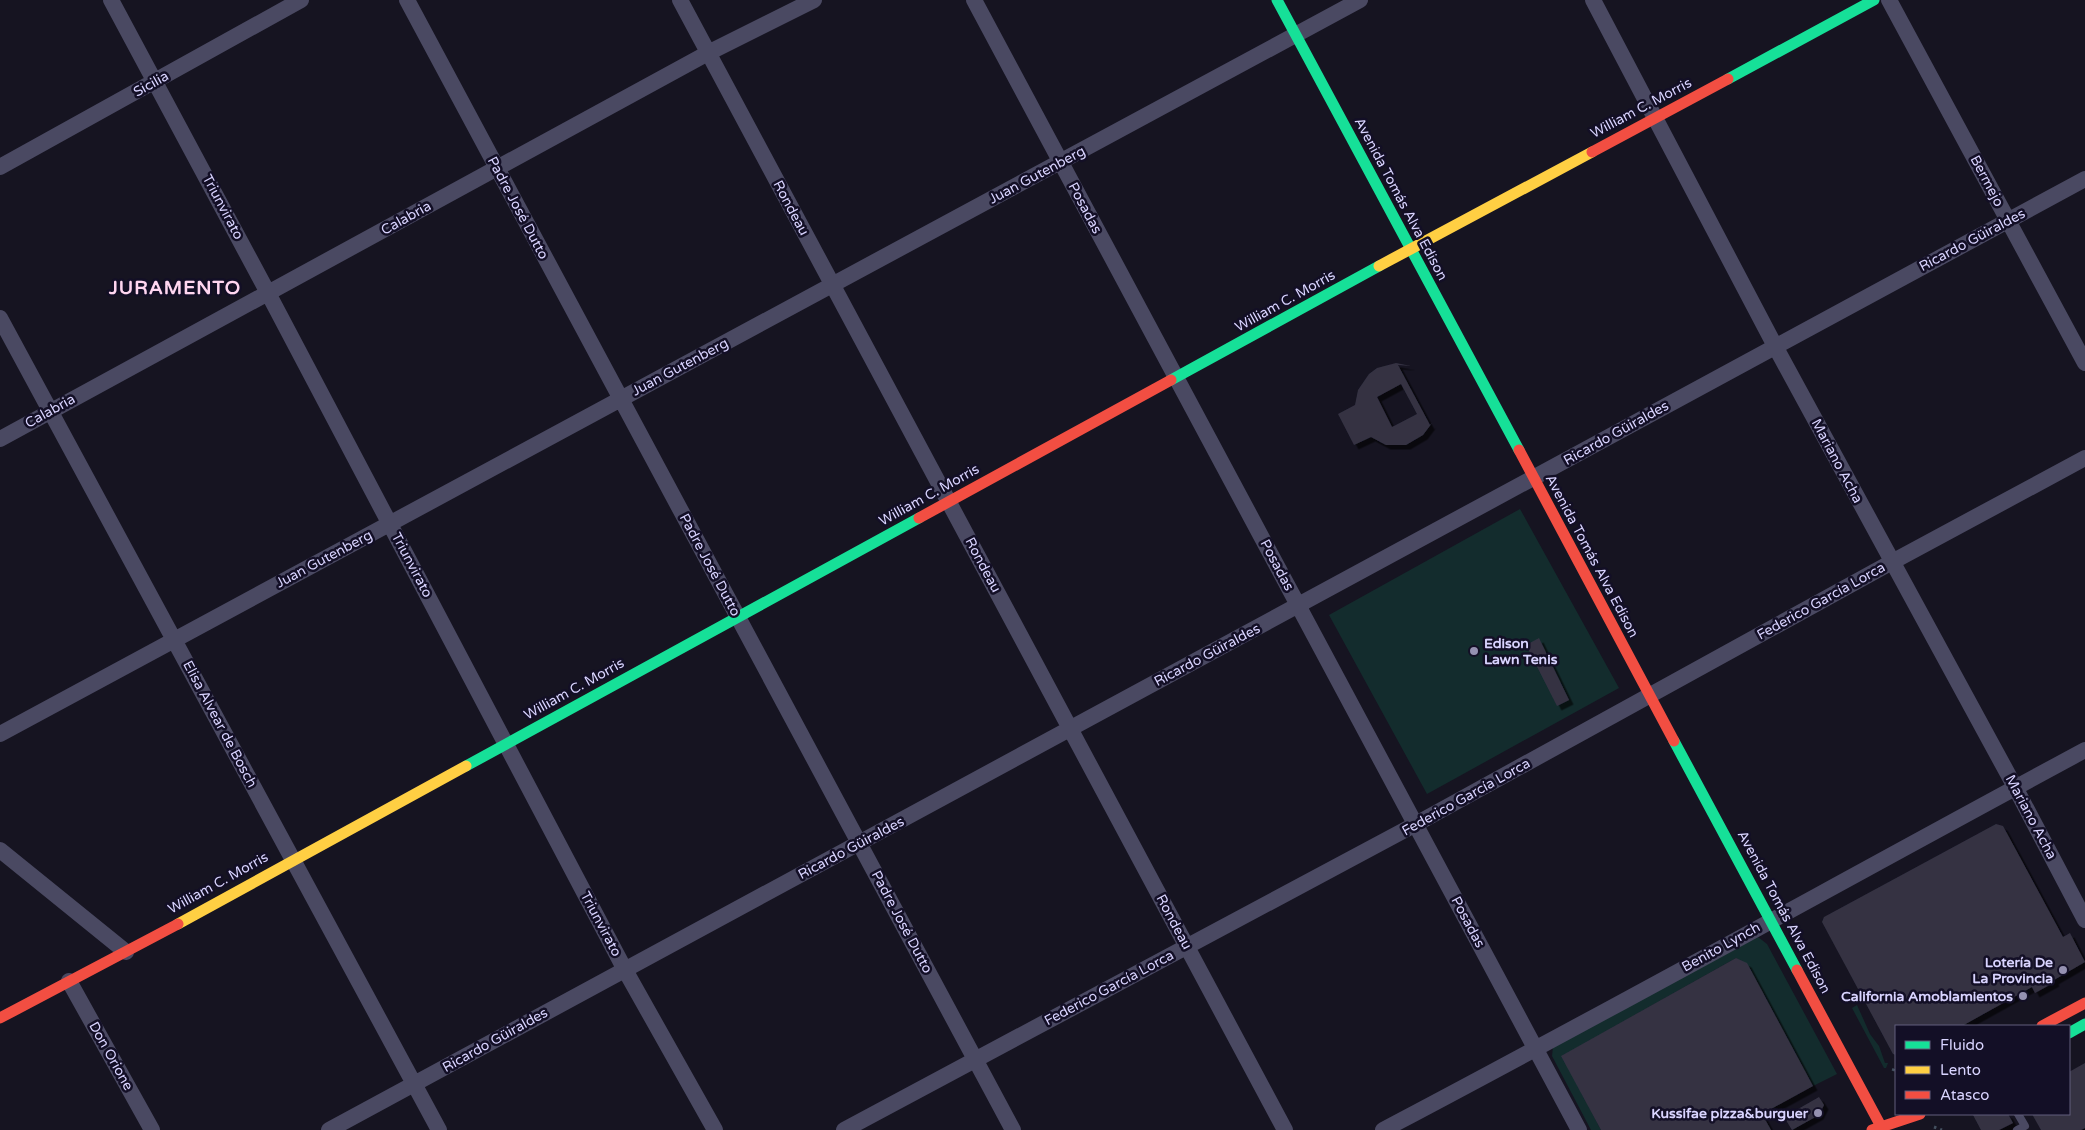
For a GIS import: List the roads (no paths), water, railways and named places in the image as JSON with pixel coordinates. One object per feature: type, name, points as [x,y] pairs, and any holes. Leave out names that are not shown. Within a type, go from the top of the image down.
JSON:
[{"type":"street","name":"Triunvirato","points":[[111,0],[268,292],[625,970],[715,1130]]},
{"type":"street","name":"Sicilia","points":[[0,167],[301,0]]},
{"type":"street","name":"Padre José Dutto","points":[[407,0],[1013,1130]]},
{"type":"street","name":"Rondeau","points":[[680,0],[1285,1130]]},
{"type":"street","name":"Calabria","points":[[0,439],[708,53],[814,0]]},
{"type":"street","name":"Posadas","points":[[974,0],[1579,1130]]},
{"type":"street","name":"Avenida Tomás Alva Edison","points":[[1277,0],[1771,920],[1879,1128]]},
{"type":"street","name":"Juan Gutenberg","points":[[0,734],[1360,0]]},
{"type":"street","name":"Mariano Acha","points":[[1593,0],[1775,346],[2015,787],[2085,920]]},
{"type":"street","name":"William C. Morris","points":[[0,1018],[126,952],[1411,249],[1874,0]]},
{"type":"street","name":"Bermejo","points":[[1889,0],[2085,363]]},
{"type":"street","name":"Ricardo Güiraldes","points":[[329,1130],[2085,179]]},
{"type":"street","name":"Elisa Alvear de Bosch","points":[[0,318],[439,1130]]},
{"type":"street","name":"Federico García Lorca","points":[[844,1130],[1416,824],[2085,458]]},
{"type":"street","name":"Benito Lynch","points":[[1384,1130],[2085,750]]},
{"type":"street","points":[[0,850],[126,952]]},
{"type":"street","name":"Don Orione","points":[[70,981],[152,1130]]},
{"type":"street","points":[[2044,1025],[2085,1003]]},
{"type":"street","points":[[2070,1032],[2085,1024]]},
{"type":"street","points":[[1879,1128],[1895,1109]]},
{"type":"street","points":[[1879,1128],[1918,1115]]},
{"type":"lane","points":[[2017,1130],[2025,1126],[2019,1115]]},
{"type":"place","name":"Edison Lawn Tenis","points":[[1474,651]]},
{"type":"place","name":"Lotería De La Provincia","points":[[2063,970]]},
{"type":"place","name":"California Amoblamientos","points":[[2023,996]]},
{"type":"place","name":"Kussifae pizza&burguer","points":[[1818,1113]]},
{"type":"district","name":"JURAMENTO","points":[[175,288]]}]
